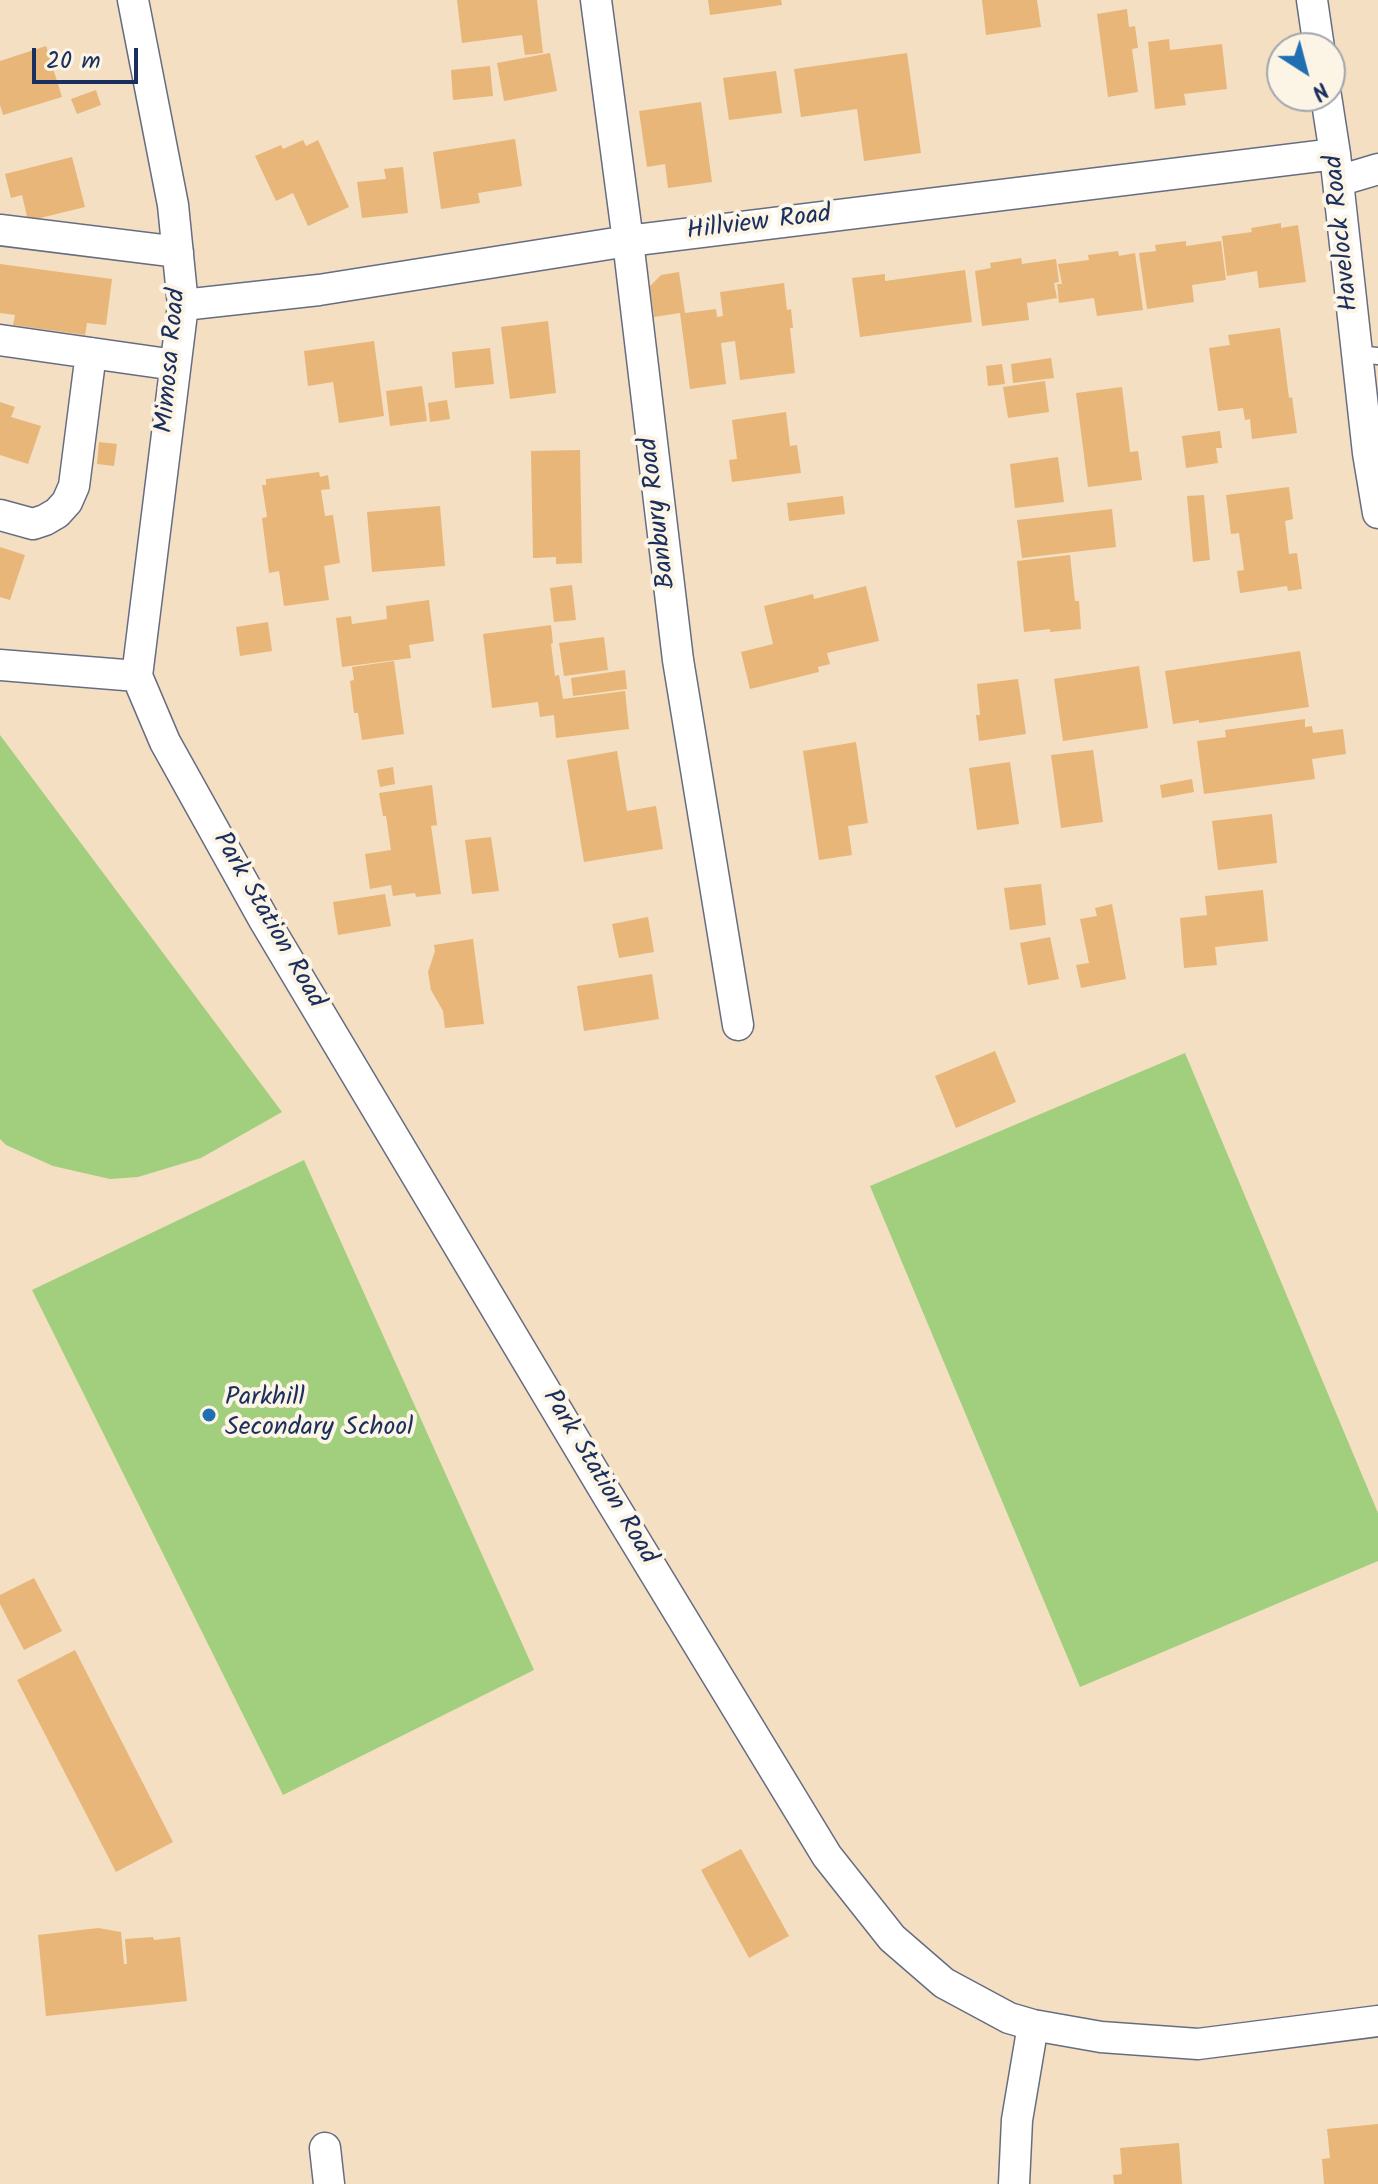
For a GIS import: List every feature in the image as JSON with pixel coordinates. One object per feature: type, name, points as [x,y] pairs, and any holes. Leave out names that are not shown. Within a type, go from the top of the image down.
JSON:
[{"type":"street","name":"Mimosa Road","points":[[133,0],[173,205],[183,305],[137,676]]},
{"type":"street","name":"Banbury Road","points":[[596,0],[678,660],[738,1025]]},
{"type":"street","points":[[1312,0],[1317,32]]},
{"type":"street","name":"Havelock Road","points":[[1328,112],[1368,355],[1368,453],[1378,513]]},
{"type":"street","name":"Hillview Road","points":[[183,305],[319,290],[628,241],[1337,168],[1378,169]]},
{"type":"street","points":[[0,230],[178,252]]},
{"type":"street","points":[[0,340],[175,365]]},
{"type":"street","points":[[0,515],[33,524],[57,513],[67,502],[74,486],[91,353]]},
{"type":"street","points":[[0,665],[137,676]]},
{"type":"street","name":"Park Station Road","points":[[137,676],[165,742],[263,918],[605,1491],[827,1856],[892,1938],[944,1983],[1009,2018],[1101,2037],[1198,2044],[1378,2021]]},
{"type":"street","points":[[1014,2184],[1017,2120],[1033,2025]]},
{"type":"street","points":[[325,2148],[329,2184]]},
{"type":"green space","points":[[0,735],[282,1112],[201,1158],[138,1177],[110,1179],[53,1166],[6,1145],[0,1139]]},
{"type":"green space","points":[[1185,1053],[1378,1513],[1378,1561],[1080,1687],[870,1186]]},
{"type":"green space","points":[[304,1160],[534,1670],[283,1795],[32,1290]]},
{"type":"building","points":[[457,0],[537,0],[543,53],[525,55],[522,35],[462,43]]},
{"type":"building","points":[[708,0],[781,0],[782,5],[710,15]]},
{"type":"building","points":[[982,0],[1037,0],[1041,27],[986,35]]},
{"type":"building","points":[[1127,9],[1129,27],[1135,26],[1138,48],[1132,49],[1138,92],[1108,97],[1097,14]]},
{"type":"building","points":[[1169,39],[1170,50],[1222,44],[1227,89],[1184,94],[1186,105],[1155,109],[1148,42]]},
{"type":"building","points":[[46,46],[62,97],[3,115],[0,105],[0,61]]},
{"type":"building","points":[[550,53],[557,91],[504,101],[497,63]]},
{"type":"building","points":[[907,53],[921,153],[864,161],[857,109],[801,117],[794,69]]},
{"type":"building","points":[[490,66],[493,96],[453,100],[451,70]]},
{"type":"building","points":[[776,71],[782,113],[729,120],[723,78]]},
{"type":"building","points":[[96,90],[101,105],[77,114],[71,99]]},
{"type":"building","points":[[701,102],[712,182],[668,188],[665,164],[647,167],[639,111]]},
{"type":"building","points":[[515,139],[522,186],[478,193],[480,203],[441,209],[433,152]]},
{"type":"building","points":[[303,140],[306,146],[318,140],[349,207],[308,226],[293,193],[276,201],[255,156]]},
{"type":"building","points":[[72,157],[85,207],[28,221],[22,195],[11,198],[5,174]]},
{"type":"building","points":[[403,167],[408,213],[362,218],[357,182],[386,179],[384,169]]},
{"type":"building","points":[[1281,223],[1281,228],[1298,225],[1306,282],[1259,288],[1257,271],[1227,276],[1222,236],[1252,232],[1251,228]]},
{"type":"building","points":[[1186,241],[1186,246],[1221,241],[1226,280],[1192,285],[1194,302],[1147,309],[1139,253],[1156,251],[1155,245]]},
{"type":"building","points":[[1118,251],[1119,256],[1135,253],[1143,310],[1097,316],[1094,298],[1059,303],[1057,284],[1062,284],[1058,264],[1089,260],[1088,255]]},
{"type":"building","points":[[1021,258],[1022,264],[1056,259],[1059,282],[1054,283],[1057,298],[1027,303],[1029,320],[982,326],[975,271],[991,268],[990,263]]},
{"type":"building","points":[[0,264],[112,279],[106,325],[87,323],[85,335],[13,325],[15,315],[0,313]]},
{"type":"building","points":[[965,270],[972,322],[860,337],[852,278],[885,274],[885,281]]},
{"type":"building","points":[[679,272],[685,313],[716,309],[717,317],[723,316],[720,292],[784,283],[787,310],[791,309],[795,373],[740,380],[735,341],[721,343],[726,384],[690,389],[680,313],[654,317],[650,286],[661,275]]},
{"type":"building","points":[[548,321],[556,393],[510,399],[501,327]]},
{"type":"building","points":[[1280,328],[1297,433],[1252,439],[1250,419],[1245,420],[1243,408],[1218,411],[1209,348],[1230,345],[1228,335]]},
{"type":"building","points":[[374,341],[384,416],[339,423],[333,382],[308,386],[304,351]]},
{"type":"building","points":[[490,348],[494,384],[455,388],[452,352]]},
{"type":"building","points":[[1051,358],[1054,378],[1013,383],[1011,364]]},
{"type":"building","points":[[1002,364],[1005,384],[988,386],[986,366]]},
{"type":"building","points":[[1045,381],[1049,412],[1008,418],[1003,387]]},
{"type":"building","points":[[422,386],[427,421],[390,426],[386,391]]},
{"type":"building","points":[[1122,387],[1130,452],[1138,451],[1142,480],[1088,487],[1076,393]]},
{"type":"building","points":[[447,400],[450,419],[430,422],[428,403]]},
{"type":"building","points":[[0,402],[15,407],[11,417],[41,426],[28,464],[0,455]]},
{"type":"building","points":[[786,412],[790,446],[797,445],[801,473],[732,482],[729,460],[737,459],[732,420]]},
{"type":"building","points":[[1220,431],[1222,448],[1216,448],[1218,463],[1186,468],[1182,436]]},
{"type":"building","points":[[99,442],[117,444],[114,466],[97,464]]},
{"type":"building","points":[[580,450],[582,563],[556,564],[556,557],[533,558],[531,451]]},
{"type":"building","points":[[1058,457],[1064,502],[1015,508],[1010,464]]},
{"type":"building","points":[[319,472],[320,477],[328,475],[330,489],[321,490],[325,516],[333,515],[340,563],[324,566],[329,600],[284,606],[279,571],[269,573],[262,518],[267,517],[262,485],[266,485],[266,479]]},
{"type":"building","points":[[1289,487],[1293,519],[1285,521],[1289,554],[1297,553],[1302,589],[1288,591],[1287,586],[1240,593],[1237,571],[1244,570],[1239,533],[1231,534],[1226,495]]},
{"type":"building","points":[[1204,495],[1210,560],[1193,562],[1187,496]]},
{"type":"building","points":[[843,496],[845,514],[789,521],[787,503]]},
{"type":"building","points":[[440,506],[445,566],[372,572],[367,512]]},
{"type":"building","points":[[1112,509],[1116,547],[1022,558],[1017,520]]},
{"type":"building","points":[[0,547],[25,555],[10,600],[0,597]]},
{"type":"building","points":[[1070,555],[1081,629],[1024,632],[1017,561]]},
{"type":"building","points":[[572,585],[576,620],[554,622],[550,588]]},
{"type":"building","points":[[866,586],[879,641],[827,653],[830,664],[818,667],[819,672],[750,689],[741,652],[773,644],[764,606],[813,594],[814,599]]},
{"type":"building","points":[[429,600],[434,641],[409,645],[411,658],[342,667],[336,618],[351,616],[352,624],[387,619],[386,606]]},
{"type":"building","points":[[268,622],[272,651],[240,656],[236,627]]},
{"type":"building","points":[[551,625],[555,676],[559,675],[563,699],[625,691],[629,729],[556,738],[554,715],[540,717],[538,702],[492,708],[483,634]]},
{"type":"building","points":[[604,637],[608,670],[564,676],[559,643]]},
{"type":"building","points":[[1300,651],[1309,707],[1173,724],[1165,671]]},
{"type":"building","points":[[394,661],[404,734],[362,740],[358,713],[354,713],[350,681],[354,680],[352,667]]},
{"type":"building","points":[[1139,666],[1148,728],[1063,741],[1054,679]]},
{"type":"building","points":[[625,670],[627,689],[573,696],[571,678]]},
{"type":"building","points":[[1018,679],[1026,734],[979,741],[977,684]]},
{"type":"building","points":[[1305,719],[1305,727],[1312,726],[1313,733],[1343,729],[1346,754],[1312,759],[1315,779],[1204,794],[1197,741],[1226,737],[1225,730]]},
{"type":"building","points":[[856,742],[868,823],[848,826],[852,855],[819,860],[803,751]]},
{"type":"building","points":[[1093,750],[1103,822],[1061,828],[1051,755]]},
{"type":"building","points":[[617,751],[627,811],[656,806],[663,849],[584,862],[567,760]]},
{"type":"building","points":[[1010,762],[1019,824],[977,830],[969,768]]},
{"type":"building","points":[[393,767],[395,784],[380,787],[377,770]]},
{"type":"building","points":[[1192,779],[1194,792],[1162,798],[1160,785]]},
{"type":"building","points":[[432,785],[437,825],[431,826],[441,894],[393,896],[391,885],[370,889],[365,854],[391,850],[379,793]]},
{"type":"building","points":[[1272,814],[1277,863],[1218,870],[1212,821]]},
{"type":"building","points":[[491,837],[499,891],[472,894],[465,840]]},
{"type":"building","points":[[1041,884],[1046,925],[1010,930],[1004,888]]},
{"type":"building","points":[[1263,890],[1268,941],[1215,947],[1217,965],[1184,968],[1180,918],[1207,915],[1205,896]]},
{"type":"building","points":[[385,894],[391,926],[338,935],[333,902]]},
{"type":"building","points":[[1112,904],[1126,979],[1081,988],[1076,965],[1089,963],[1080,919],[1097,916],[1095,908]]},
{"type":"building","points":[[648,917],[654,952],[619,958],[612,924]]},
{"type":"building","points":[[1050,937],[1059,979],[1028,985],[1020,943]]},
{"type":"building","points":[[473,939],[484,1024],[445,1028],[443,1011],[431,990],[428,972],[434,945]]},
{"type":"building","points":[[652,974],[659,1019],[584,1031],[577,986]]},
{"type":"building","points":[[995,1051],[1016,1102],[956,1128],[935,1076]]},
{"type":"building","points":[[34,1578],[62,1631],[24,1650],[0,1604],[0,1595]]},
{"type":"building","points":[[75,1650],[173,1842],[116,1872],[17,1680]]},
{"type":"building","points":[[741,1849],[789,1936],[749,1958],[701,1870]]},
{"type":"building","points":[[98,1928],[121,1932],[124,1964],[127,1964],[125,1939],[180,1937],[187,2001],[46,2016],[38,1935]]},
{"type":"building","points":[[1378,2124],[1378,2184],[1324,2184],[1322,2159],[1330,2158],[1327,2129]]},
{"type":"building","points":[[1179,2143],[1182,2184],[1114,2184],[1113,2175],[1122,2174],[1120,2148]]},
{"type":"place","name":"Parkhill Secondary School","points":[[209,1415]]}]
